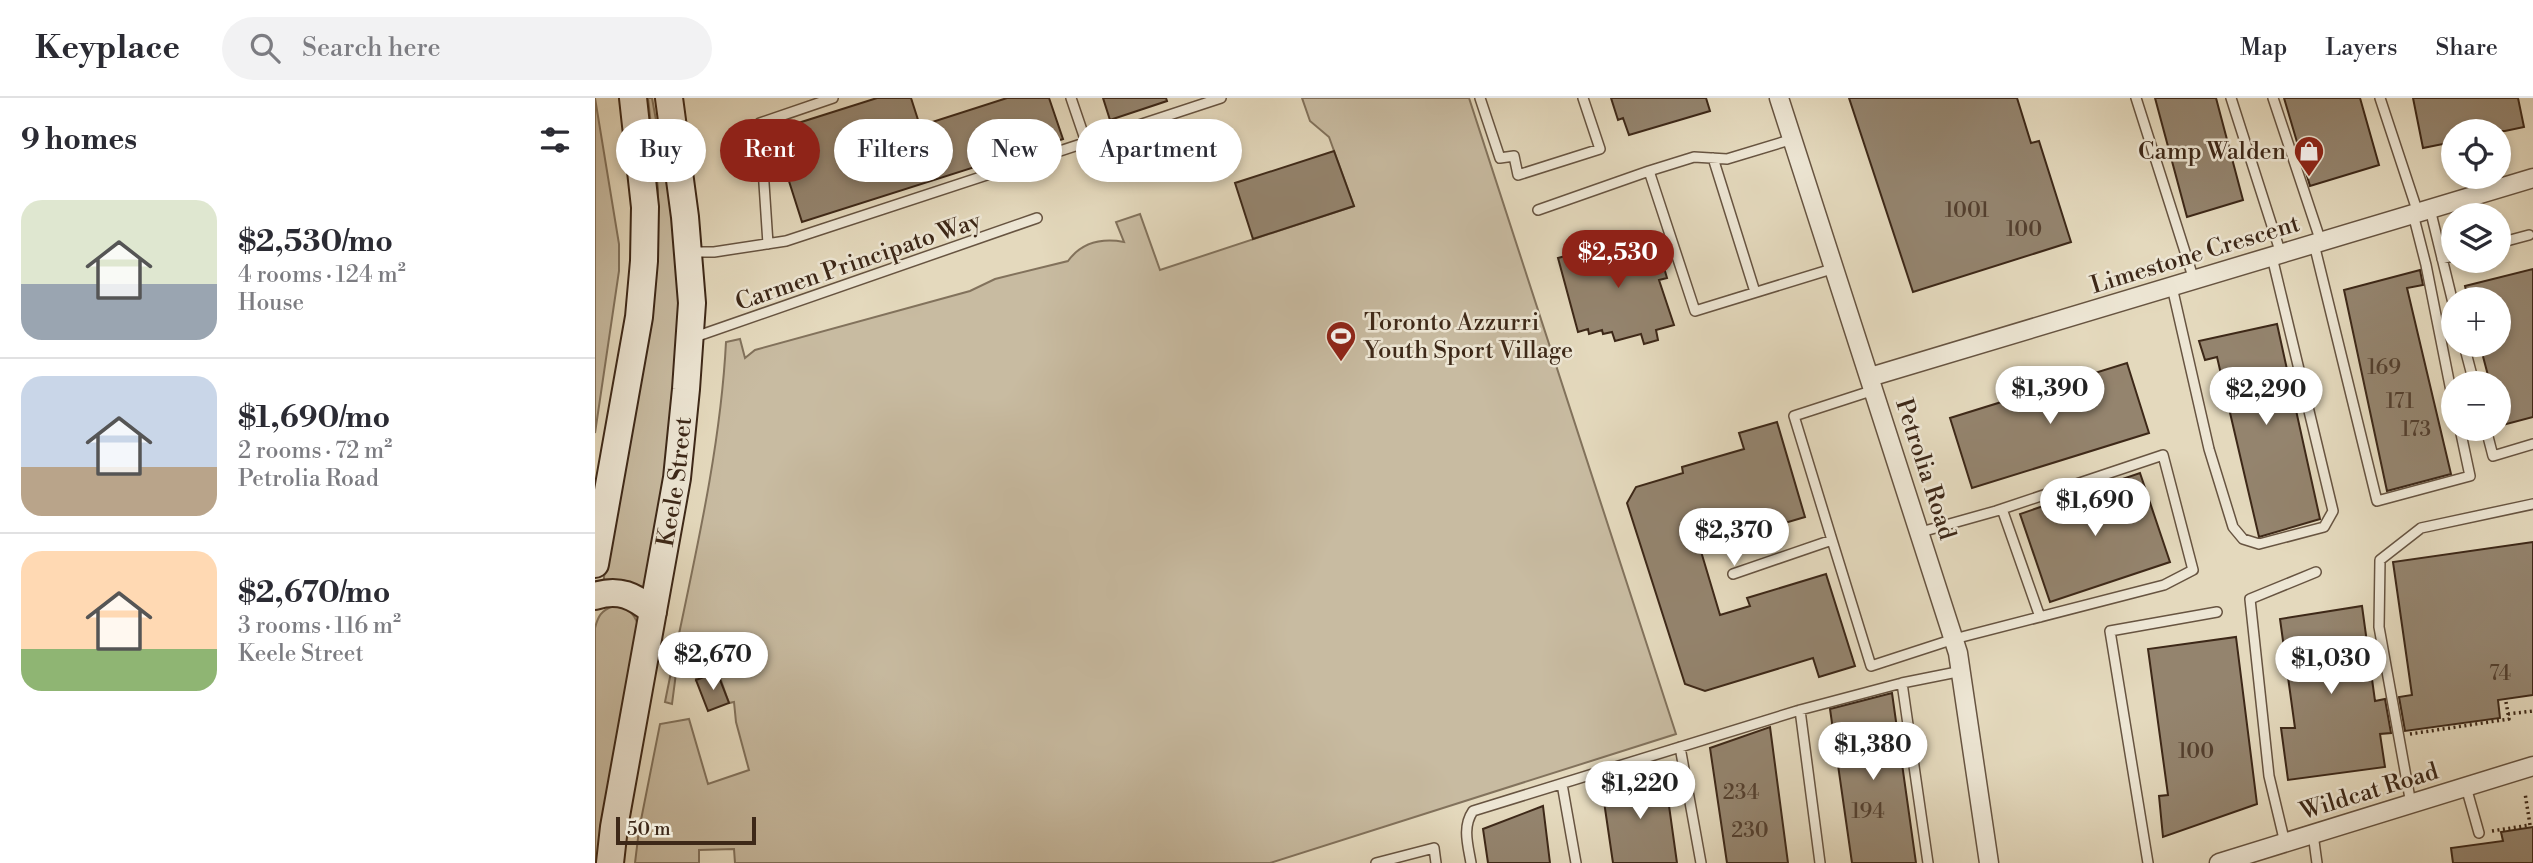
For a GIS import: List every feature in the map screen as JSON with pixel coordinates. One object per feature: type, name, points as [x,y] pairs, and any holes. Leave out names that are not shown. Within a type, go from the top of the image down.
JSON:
[{"type":"main road","points":[[595,564],[639,317],[644,261],[645,207],[633,98]]},
{"type":"main road","name":"Keele Street","points":[[610,863],[616,814],[677,478],[690,338],[692,303],[685,217],[669,98]]},
{"type":"main road","points":[[595,596],[608,592],[626,593],[653,611]]},
{"type":"street","name":"Petrolia Road","points":[[1780,98],[1954,639],[1962,671],[1989,863]]},
{"type":"street","name":"Limestone Crescent","points":[[1872,384],[2194,280],[2533,178]]},
{"type":"street","name":"Wildcat Road","points":[[2219,863],[2533,766]]},
{"type":"lane","points":[[768,244],[759,123],[833,98]]},
{"type":"lane","points":[[1071,98],[1078,119]]},
{"type":"lane","points":[[1151,119],[1201,101],[1221,98]]},
{"type":"lane","points":[[1480,98],[1500,158],[1514,156],[1518,175],[1600,149],[1583,98]]},
{"type":"lane","points":[[2136,98],[2194,280]]},
{"type":"lane","points":[[2172,287],[2209,449],[2233,527],[2243,539],[2259,544],[2324,527],[2333,511],[2277,255],[2231,98]]},
{"type":"lane","points":[[2273,98],[2317,243],[2377,501],[2470,476],[2463,441]]},
{"type":"lane","points":[[2380,98],[2420,212],[2441,257]]},
{"type":"lane","points":[[1538,210],[1694,157],[1727,159],[1793,139]]},
{"type":"lane","points":[[687,252],[714,252],[786,241],[1076,145]]},
{"type":"lane","points":[[1713,158],[1755,292]]},
{"type":"lane","points":[[1650,172],[1695,311],[1835,268]]},
{"type":"lane","points":[[2420,212],[2426,265],[2447,371]]},
{"type":"lane","name":"Carmen Principato Way","points":[[690,338],[1037,218]]},
{"type":"lane","points":[[2511,240],[2529,235]]},
{"type":"lane","points":[[1872,384],[1794,416],[1871,666],[1954,639],[2164,585],[2193,570],[2164,456],[2002,509],[1921,532]]},
{"type":"lane","points":[[2489,441],[2493,456],[2533,444]]},
{"type":"lane","points":[[2411,804],[2379,628],[2380,560],[2421,528],[2533,504]]},
{"type":"lane","points":[[2002,509],[2040,617]]},
{"type":"lane","points":[[1733,574],[1832,540]]},
{"type":"lane","points":[[2285,843],[2269,776],[2250,599],[2316,572]]},
{"type":"lane","points":[[2148,863],[2111,631],[2217,612]]},
{"type":"lane","points":[[1471,863],[1466,830],[1467,820],[1473,811],[1800,710],[1902,683],[1962,671]]},
{"type":"lane","points":[[1902,683],[1928,863]]},
{"type":"lane","points":[[1800,710],[1821,863]]},
{"type":"lane","points":[[1680,747],[1701,863]]},
{"type":"lane","points":[[1562,784],[1576,863]]},
{"type":"lane","points":[[2466,787],[2479,833]]},
{"type":"lane","points":[[2313,834],[2318,863]]},
{"type":"lane","points":[[1376,863],[1434,848],[1436,863]]},
{"type":"path","points":[[2397,736],[2509,719],[2506,702]]},
{"type":"path","points":[[2508,715],[2533,711]]},
{"type":"path","points":[[2479,833],[2530,825],[2531,817],[2525,793]]},
{"type":"shaded area","points":[[595,98],[619,244],[619,271],[595,433]]},
{"type":"shaded area","points":[[648,98],[652,98],[656,119],[650,119]]},
{"type":"shaded area","points":[[1302,98],[1469,98],[1676,734],[1270,863],[735,863],[734,849],[699,850],[699,863],[635,863],[660,724],[689,719],[708,784],[749,770],[736,722],[734,702],[729,703],[718,672],[696,680],[700,654],[696,646],[683,646],[678,658],[672,704],[665,702],[710,477],[723,387],[726,342],[740,339],[745,358],[755,350],[970,291],[995,279],[1068,261],[1080,249],[1093,243],[1124,242],[1116,222],[1140,214],[1160,270],[1354,206],[1329,137],[1310,121]]},
{"type":"shaded area","points":[[657,182],[667,182],[677,236],[680,315],[668,458],[646,587],[643,587],[623,580],[604,581],[604,577],[631,432],[656,260]]},
{"type":"shaded area","points":[[613,606],[629,611],[638,625],[600,863],[595,863],[595,628],[601,614]]},
{"type":"building","points":[[877,98],[911,98],[918,119],[834,119],[834,182],[928,182],[802,222],[789,182],[820,182],[820,119],[811,119]]},
{"type":"building","points":[[1007,98],[1049,98],[1056,119],[967,119],[967,170],[953,174],[953,119],[942,119]]},
{"type":"building","points":[[1103,98],[1166,98],[1167,101],[1110,119]]},
{"type":"building","points":[[1611,98],[1706,98],[1710,111],[1629,135],[1623,118],[1618,120]]},
{"type":"building","points":[[1849,98],[2017,98],[2031,143],[2039,141],[2071,242],[1913,292]]},
{"type":"building","points":[[2155,98],[2216,98],[2243,200],[2187,217]]},
{"type":"building","points":[[2284,98],[2360,98],[2379,165],[2310,186]]},
{"type":"building","points":[[2413,98],[2518,98],[2524,127],[2511,130],[2511,119],[2441,119],[2441,144],[2423,148]]},
{"type":"building","points":[[1334,151],[1354,206],[1253,239],[1235,183]]},
{"type":"building","points":[[1643,235],[1649,257],[1660,254],[1667,278],[1659,280],[1674,325],[1656,330],[1658,340],[1644,344],[1641,334],[1615,341],[1612,332],[1603,334],[1602,330],[1589,334],[1588,329],[1578,332],[1558,258]]},
{"type":"building","points":[[2533,269],[2533,417],[2511,423],[2511,371],[2487,371],[2483,357],[2511,357],[2511,287],[2465,286]]},
{"type":"building","points":[[2420,270],[2423,285],[2407,288],[2441,441],[2451,474],[2387,491],[2344,290]]},
{"type":"building","points":[[2277,324],[2320,519],[2259,537],[2217,357],[2205,360],[2199,341]]},
{"type":"building","points":[[2127,363],[2149,433],[1972,488],[1950,418]]},
{"type":"building","points":[[1777,422],[1805,517],[1728,540],[1724,529],[1697,538],[1720,615],[1750,606],[1747,598],[1826,574],[1855,666],[1819,677],[1813,658],[1705,691],[1685,684],[1627,503],[1636,487],[1683,473],[1682,467],[1744,449],[1739,433]]},
{"type":"building","points":[[2140,473],[2170,562],[2050,602],[2020,514]]},
{"type":"building","points":[[2533,542],[2533,695],[2498,700],[2500,718],[2405,731],[2399,697],[2412,695],[2393,562]]},
{"type":"building","points":[[2362,606],[2375,701],[2385,699],[2391,733],[2380,734],[2385,767],[2288,780],[2281,728],[2295,728],[2280,619]]},
{"type":"building","points":[[2236,637],[2257,804],[2163,837],[2159,796],[2168,795],[2148,649]]},
{"type":"building","points":[[717,672],[729,703],[708,711],[696,680]]},
{"type":"building","points":[[1892,693],[1916,863],[1852,863],[1830,709]]},
{"type":"building","points":[[1770,727],[1788,863],[1727,863],[1710,748]]},
{"type":"building","points":[[1664,770],[1677,863],[1613,863],[1602,788]]},
{"type":"building","points":[[1543,806],[1550,863],[1488,863],[1483,829]]},
{"type":"building","points":[[2533,827],[2533,863],[2453,863],[2451,848],[2503,841],[2501,832]]},
{"type":"place","name":"Camp Walden","points":[[2309,178]]},
{"type":"place","name":"Toronto Azzurri Youth Sport Village","points":[[1341,363]]}]
